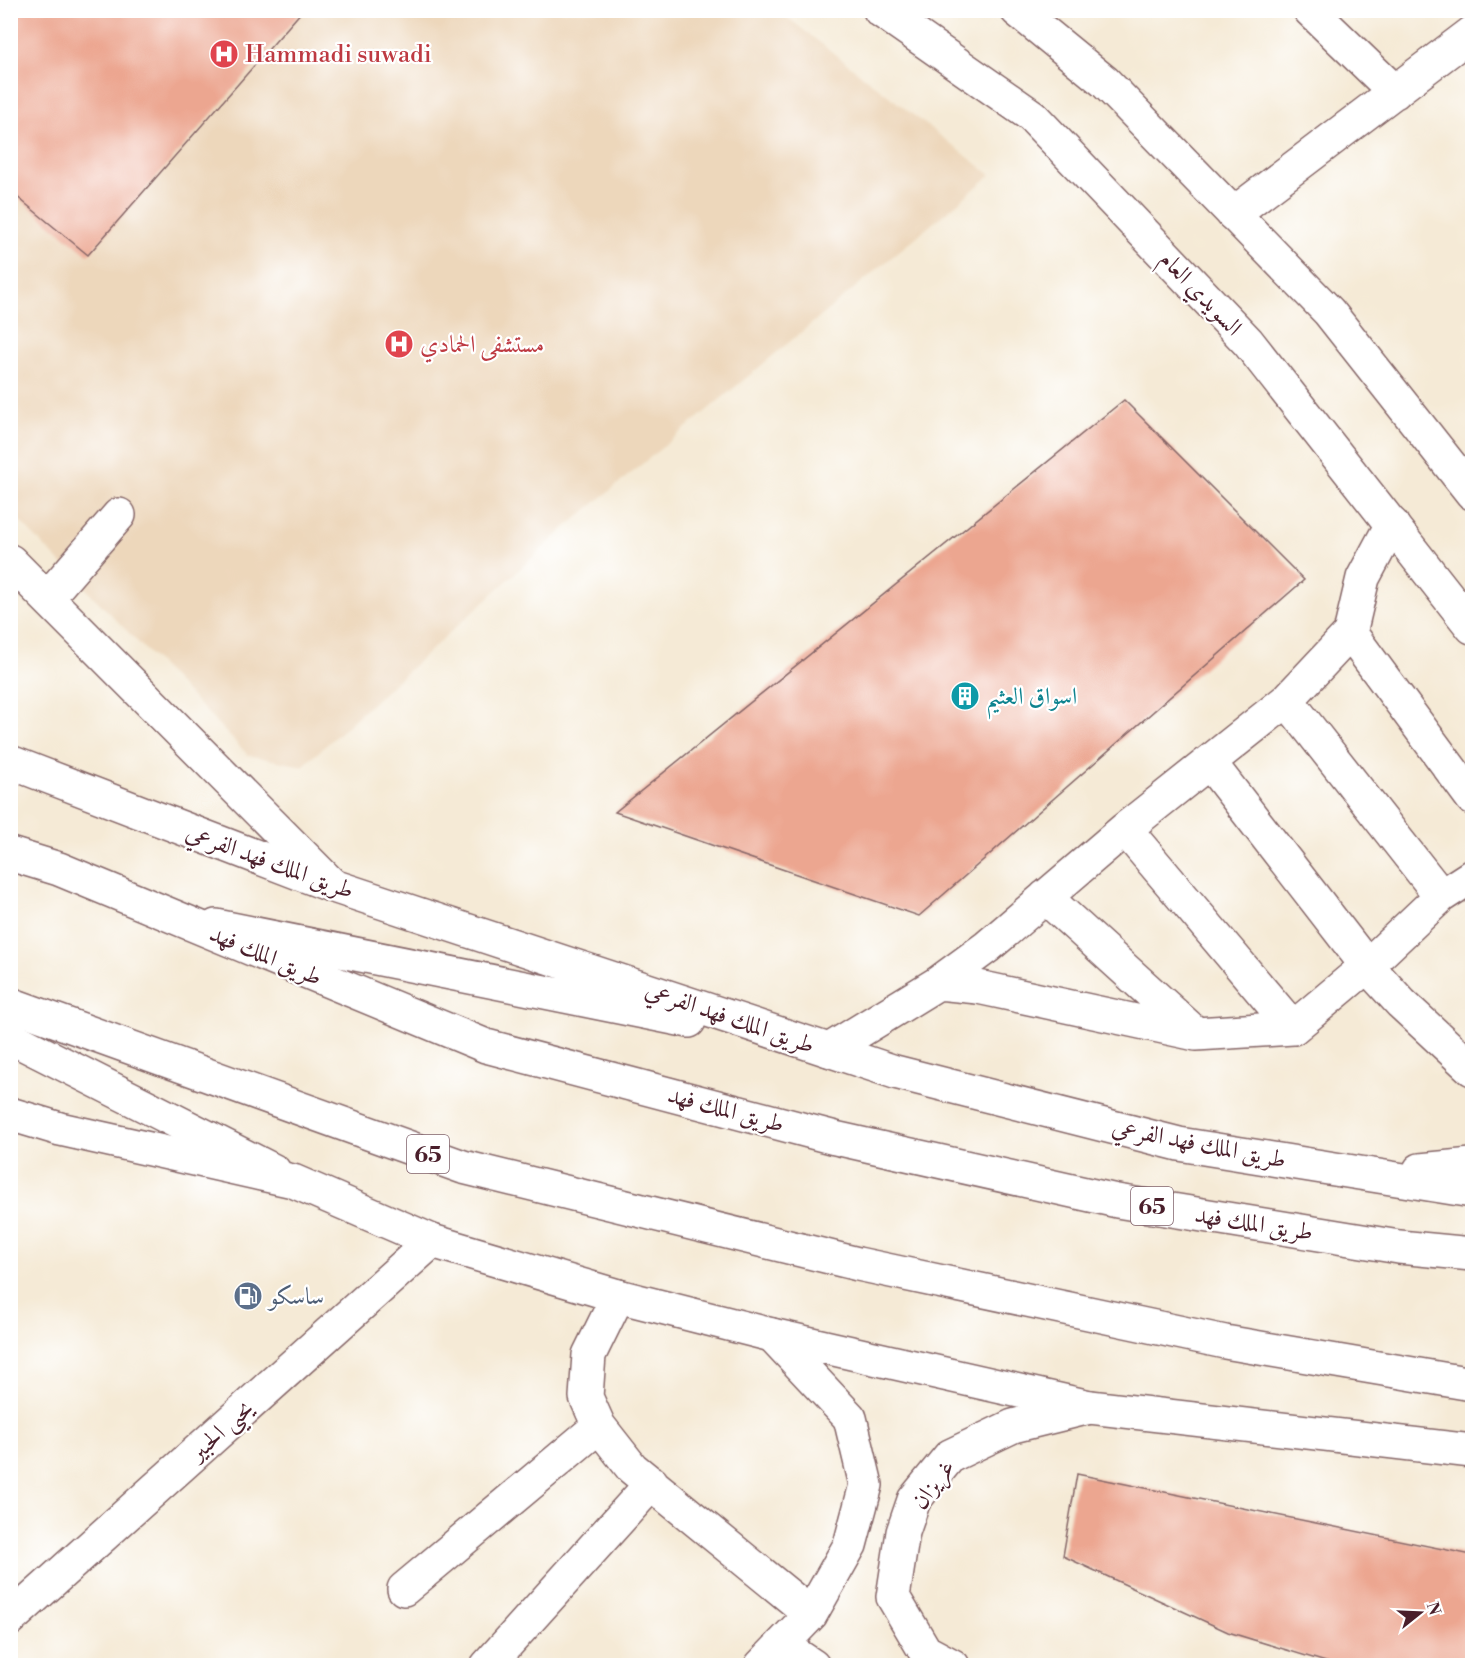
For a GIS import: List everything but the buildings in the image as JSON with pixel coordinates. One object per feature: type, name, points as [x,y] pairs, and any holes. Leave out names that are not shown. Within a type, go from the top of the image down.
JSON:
[{"type":"main road","name":"السويدي العام","points":[[880,10],[1032,116],[1248,342],[1473,627]]},
{"type":"main road","points":[[1017,10],[1106,82],[1329,312],[1473,493]]},
{"type":"main road","points":[[1310,10],[1395,92]]},
{"type":"main road","points":[[1233,214],[1473,33]]},
{"type":"main road","points":[[47,598],[119,515]]},
{"type":"main road","points":[[177,918],[829,1050],[938,983],[987,947],[1125,829],[1287,700],[1350,633],[1363,578],[1392,524]]},
{"type":"main road","points":[[10,561],[333,885]]},
{"type":"main road","points":[[1350,633],[1473,798]]},
{"type":"main road","points":[[1287,700],[1441,896]]},
{"type":"main road","name":"طريق الملك فهد الفرعي","points":[[10,762],[333,885],[895,1072],[1179,1144],[1473,1191]]},
{"type":"main road","points":[[1209,762],[1367,966],[1401,1003],[1473,1069]]},
{"type":"main road","points":[[1125,829],[1293,1028]]},
{"type":"main road","name":"طريق الملك فهد","points":[[10,854],[59,869],[486,1046],[835,1138],[1117,1201],[1400,1247],[1473,1254]]},
{"type":"main road","points":[[938,983],[978,987],[1196,1034],[1293,1028],[1367,966],[1441,896],[1473,876]]},
{"type":"main road","points":[[1045,897],[1196,1034]]},
{"type":"main road","name":"65","points":[[10,1004],[463,1167],[858,1264],[1225,1342],[1473,1384]]},
{"type":"main road","points":[[10,1037],[294,1181],[432,1241],[618,1296],[772,1335],[1090,1407],[1467,1452]]},
{"type":"main road","points":[[10,1114],[60,1129],[294,1181]]},
{"type":"main road","points":[[1370,1174],[1473,1165]]},
{"type":"main road","name":"يحيى الحبير","points":[[10,1619],[432,1241]]},
{"type":"main road","points":[[618,1296],[589,1355],[586,1397],[599,1426],[632,1467],[811,1614]]},
{"type":"main road","points":[[772,1335],[850,1418],[866,1485],[850,1545],[811,1614],[772,1656]]},
{"type":"main road","name":"غريزان","points":[[953,1665],[926,1651],[893,1597],[903,1532],[914,1500],[950,1456],[1012,1426],[1090,1407]]},
{"type":"main road","points":[[404,1589],[599,1426]]},
{"type":"main road","points":[[487,1665],[652,1483]]},
{"type":"main road","points":[[772,1656],[813,1665]]},
{"type":"shaded area","name":"مستشفى الحمادي","points":[[10,11],[779,11],[991,175],[566,527],[303,766],[248,755],[11,512]]},
{"type":"place","name":"Hammadi suwadi","points":[[224,54]]},
{"type":"place","name":"مستشفى الحمادي","points":[[399,344]]},
{"type":"place","name":"اسواق العثيم","points":[[965,696]]},
{"type":"place","name":"ساسكو","points":[[248,1296]]}]
